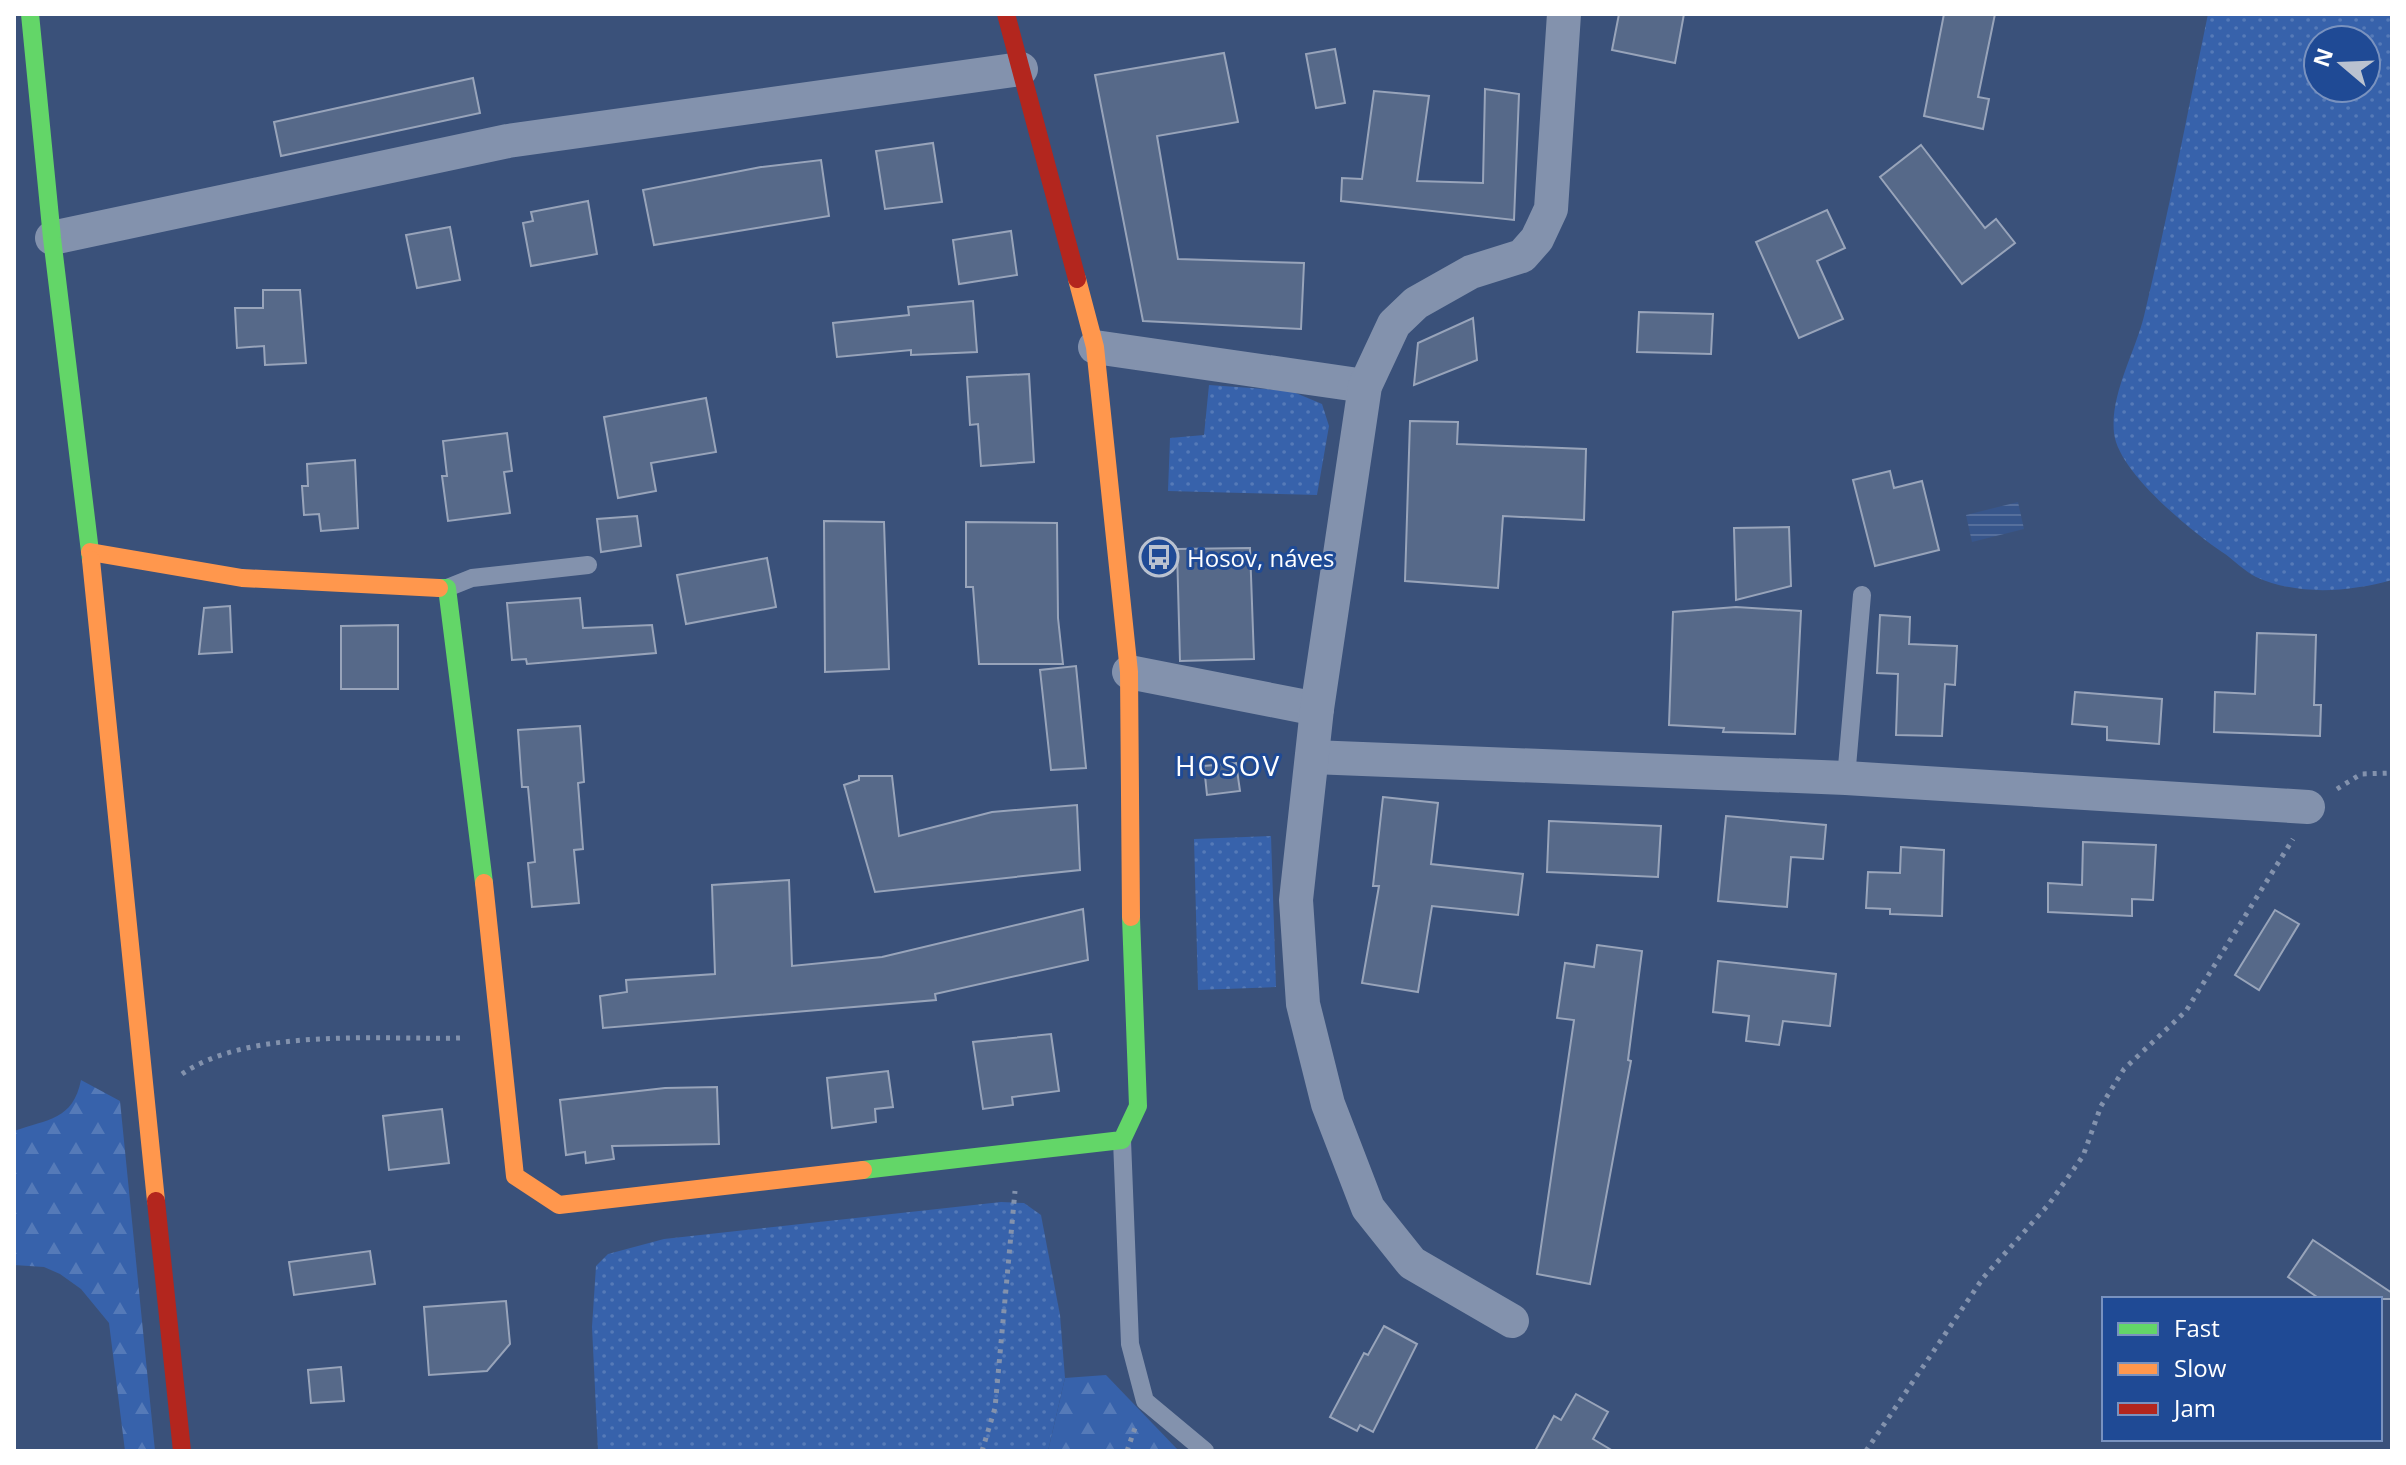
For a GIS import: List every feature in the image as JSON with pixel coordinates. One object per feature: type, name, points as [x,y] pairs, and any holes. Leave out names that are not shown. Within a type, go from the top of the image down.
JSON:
[{"type":"street","points":[[30,14],[52,238],[90,552],[182,1451]]},
{"type":"street","points":[[90,552],[242,578],[447,588],[503,1037],[515,1176],[559,1205],[1122,1140],[1138,1106],[1130,889],[1129,672],[1095,347],[1006,14]]},
{"type":"street","points":[[1512,1321],[1412,1263],[1368,1208],[1328,1104],[1303,1004],[1296,900],[1317,709],[1365,386],[1394,324],[1416,303],[1471,272],[1522,256],[1537,239],[1551,209],[1564,14]]},
{"type":"street","points":[[52,238],[508,141],[1021,69]]},
{"type":"street","points":[[1095,347],[1365,386]]},
{"type":"street","points":[[1129,672],[1317,709]]},
{"type":"street","points":[[1312,757],[1846,778],[2308,807]]},
{"type":"lane","points":[[447,588],[472,578],[588,565]]},
{"type":"lane","points":[[1846,778],[1862,595]]},
{"type":"lane","points":[[1122,1140],[1130,1344],[1145,1401],[1205,1451]]},
{"type":"path","points":[[1866,1451],[1983,1278],[2049,1204],[2083,1156],[2101,1106],[2124,1069],[2186,1011],[2292,841],[2308,807],[2361,774],[2392,773]]},
{"type":"path","points":[[147,1098],[201,1061],[270,1042],[503,1037]]},
{"type":"path","points":[[982,1451],[995,1408],[1019,1152]]},
{"type":"green space","points":[[2208,14],[2392,14],[2392,580],[2324,590],[2289,587],[2256,577],[2193,530],[2158,499],[2128,465],[2114,433],[2116,403],[2144,316]]},
{"type":"green space","points":[[1209,385],[1291,391],[1322,404],[1329,426],[1317,495],[1168,491],[1170,438],[1204,435]]},
{"type":"green space","points":[[1271,836],[1276,987],[1198,990],[1194,839]]},
{"type":"green space","points":[[81,1080],[120,1101],[155,1451],[125,1451],[109,1323],[81,1289],[60,1274],[44,1267],[14,1265],[14,1131],[65,1111],[72,1103]]},
{"type":"green space","points":[[1001,1202],[1024,1203],[1041,1215],[1060,1315],[1065,1378],[1048,1451],[598,1451],[592,1327],[596,1266],[608,1254],[664,1239]]},
{"type":"green space","points":[[1106,1375],[1178,1451],[1048,1451],[1065,1378]]},
{"type":"shaded area","points":[[2018,502],[2024,529],[1972,542],[1966,515]]},
{"type":"building","points":[[1619,14],[1684,14],[1675,63],[1612,50]]},
{"type":"building","points":[[1944,14],[1995,14],[1978,97],[1989,99],[1983,129],[1924,116]]},
{"type":"building","points":[[1335,49],[1345,103],[1316,108],[1306,54]]},
{"type":"building","points":[[1224,53],[1238,122],[1157,136],[1178,259],[1304,263],[1301,329],[1143,321],[1095,75]]},
{"type":"building","points":[[473,78],[480,113],[281,156],[274,122]]},
{"type":"building","points":[[1485,89],[1519,94],[1514,220],[1341,201],[1342,178],[1362,179],[1374,91],[1429,96],[1417,181],[1483,183]]},
{"type":"building","points":[[933,143],[942,202],[885,209],[876,151]]},
{"type":"building","points":[[1921,145],[1985,228],[1996,219],[2015,243],[1962,284],[1880,177]]},
{"type":"building","points":[[821,160],[829,216],[654,245],[643,190],[761,167]]},
{"type":"building","points":[[588,201],[597,254],[531,266],[523,223],[533,221],[531,212]]},
{"type":"building","points":[[1827,210],[1845,248],[1817,261],[1843,319],[1799,338],[1756,242]]},
{"type":"building","points":[[450,227],[460,280],[417,288],[406,235]]},
{"type":"building","points":[[1011,231],[1017,275],[959,284],[953,240]]},
{"type":"building","points":[[263,290],[300,290],[306,363],[265,365],[264,346],[237,348],[235,308],[263,308]]},
{"type":"building","points":[[973,301],[977,352],[911,355],[911,350],[837,357],[833,323],[909,315],[908,307]]},
{"type":"building","points":[[1639,312],[1713,314],[1711,354],[1637,352]]},
{"type":"building","points":[[1473,318],[1477,360],[1414,385],[1418,343]]},
{"type":"building","points":[[1029,374],[1034,462],[981,466],[978,424],[970,425],[967,377]]},
{"type":"building","points":[[706,398],[716,452],[651,463],[656,491],[618,498],[604,417]]},
{"type":"building","points":[[1410,421],[1458,422],[1457,444],[1586,449],[1584,520],[1503,516],[1498,588],[1405,581]]},
{"type":"building","points":[[507,433],[512,471],[504,472],[510,513],[448,521],[442,476],[447,476],[443,441]]},
{"type":"building","points":[[355,460],[358,528],[321,531],[319,514],[304,515],[302,486],[308,486],[307,464]]},
{"type":"building","points":[[1890,471],[1894,488],[1922,481],[1939,550],[1875,566],[1853,480]]},
{"type":"building","points":[[637,516],[641,546],[601,552],[597,519]]},
{"type":"building","points":[[824,521],[884,522],[889,669],[825,672]]},
{"type":"building","points":[[966,522],[1057,523],[1058,618],[1063,664],[979,664],[973,587],[966,587]]},
{"type":"building","points":[[1789,527],[1791,586],[1736,600],[1734,528]]},
{"type":"building","points":[[1250,548],[1254,659],[1180,661],[1177,549]]},
{"type":"building","points":[[767,558],[776,607],[686,624],[677,575]]},
{"type":"building","points":[[580,598],[583,628],[652,625],[656,653],[527,664],[526,659],[512,660],[507,603]]},
{"type":"building","points":[[230,606],[232,652],[199,654],[204,608]]},
{"type":"building","points":[[1736,607],[1801,611],[1795,734],[1723,732],[1724,728],[1669,725],[1673,612]]},
{"type":"building","points":[[1880,615],[1910,617],[1909,644],[1957,646],[1955,685],[1945,684],[1942,736],[1896,735],[1898,674],[1877,673]]},
{"type":"building","points":[[398,625],[398,689],[341,689],[341,626]]},
{"type":"building","points":[[2257,633],[2316,635],[2314,705],[2321,705],[2320,736],[2214,732],[2215,692],[2255,694]]},
{"type":"building","points":[[1076,666],[1086,768],[1051,770],[1040,670]]},
{"type":"building","points":[[2075,692],[2162,699],[2159,744],[2107,740],[2107,727],[2072,724]]},
{"type":"building","points":[[580,726],[584,782],[578,783],[583,849],[574,850],[579,903],[532,907],[528,863],[535,862],[528,787],[522,787],[518,730]]},
{"type":"building","points":[[1236,763],[1240,791],[1207,795],[1204,766]]},
{"type":"building","points":[[859,776],[892,776],[899,836],[992,812],[1077,805],[1080,870],[875,892],[844,785],[859,780]]},
{"type":"building","points":[[1383,797],[1438,803],[1431,864],[1523,874],[1518,915],[1432,906],[1418,992],[1362,983],[1379,886],[1373,886]]},
{"type":"building","points":[[1726,816],[1826,825],[1823,859],[1791,857],[1787,907],[1718,901]]},
{"type":"building","points":[[1549,821],[1661,826],[1658,877],[1547,872]]},
{"type":"building","points":[[2083,842],[2156,845],[2153,900],[2132,899],[2132,916],[2048,912],[2048,883],[2082,885]]},
{"type":"building","points":[[1901,847],[1944,850],[1942,916],[1890,914],[1890,909],[1866,908],[1868,872],[1900,873]]},
{"type":"building","points":[[789,880],[792,966],[882,957],[1083,909],[1088,960],[935,994],[936,1000],[603,1028],[600,996],[627,992],[626,980],[715,974],[712,885]]},
{"type":"building","points":[[2275,910],[2299,924],[2259,990],[2235,975]]},
{"type":"building","points":[[1597,945],[1642,951],[1628,1060],[1631,1061],[1590,1284],[1537,1274],[1574,1020],[1557,1018],[1565,963],[1594,967]]},
{"type":"building","points":[[1718,961],[1836,974],[1830,1026],[1783,1021],[1779,1045],[1746,1041],[1749,1016],[1713,1012]]},
{"type":"building","points":[[1051,1034],[1059,1091],[1012,1097],[1013,1105],[983,1109],[973,1042]]},
{"type":"building","points":[[888,1071],[893,1107],[875,1109],[876,1122],[832,1128],[827,1078]]},
{"type":"building","points":[[717,1087],[719,1144],[612,1146],[614,1159],[586,1163],[585,1152],[566,1155],[560,1100],[665,1088]]},
{"type":"building","points":[[442,1109],[449,1163],[389,1170],[383,1116]]},
{"type":"building","points":[[2313,1240],[2392,1293],[2392,1299],[2317,1297],[2288,1277]]},
{"type":"building","points":[[370,1251],[375,1284],[294,1295],[289,1262]]},
{"type":"building","points":[[506,1301],[510,1344],[487,1371],[429,1375],[424,1307]]},
{"type":"building","points":[[1384,1326],[1417,1344],[1373,1432],[1360,1425],[1357,1431],[1330,1417],[1364,1353],[1368,1355]]},
{"type":"building","points":[[341,1367],[344,1401],[311,1403],[308,1370]]},
{"type":"building","points":[[1576,1394],[1608,1412],[1593,1439],[1613,1451],[1535,1451],[1554,1416],[1561,1420]]},
{"type":"traffic: fast","points":[[30,14],[52,238],[91,560]]},
{"type":"traffic: fast","points":[[439,588],[447,588],[484,883]]},
{"type":"traffic: fast","points":[[863,1170],[1122,1140],[1138,1106],[1131,917]]},
{"type":"traffic: slow","points":[[1077,279],[1095,347],[1129,672],[1131,917]]},
{"type":"traffic: slow","points":[[90,552],[242,578],[439,588]]},
{"type":"traffic: slow","points":[[91,560],[156,1201]]},
{"type":"traffic: slow","points":[[484,883],[515,1176],[559,1205],[863,1170]]},
{"type":"traffic: jam","points":[[1006,14],[1077,279]]},
{"type":"traffic: jam","points":[[156,1201],[182,1451]]},
{"type":"place","name":"Hosov, náves","points":[[1159,557]]},
{"type":"district","name":"HOSOV","points":[[1228,765]]}]
